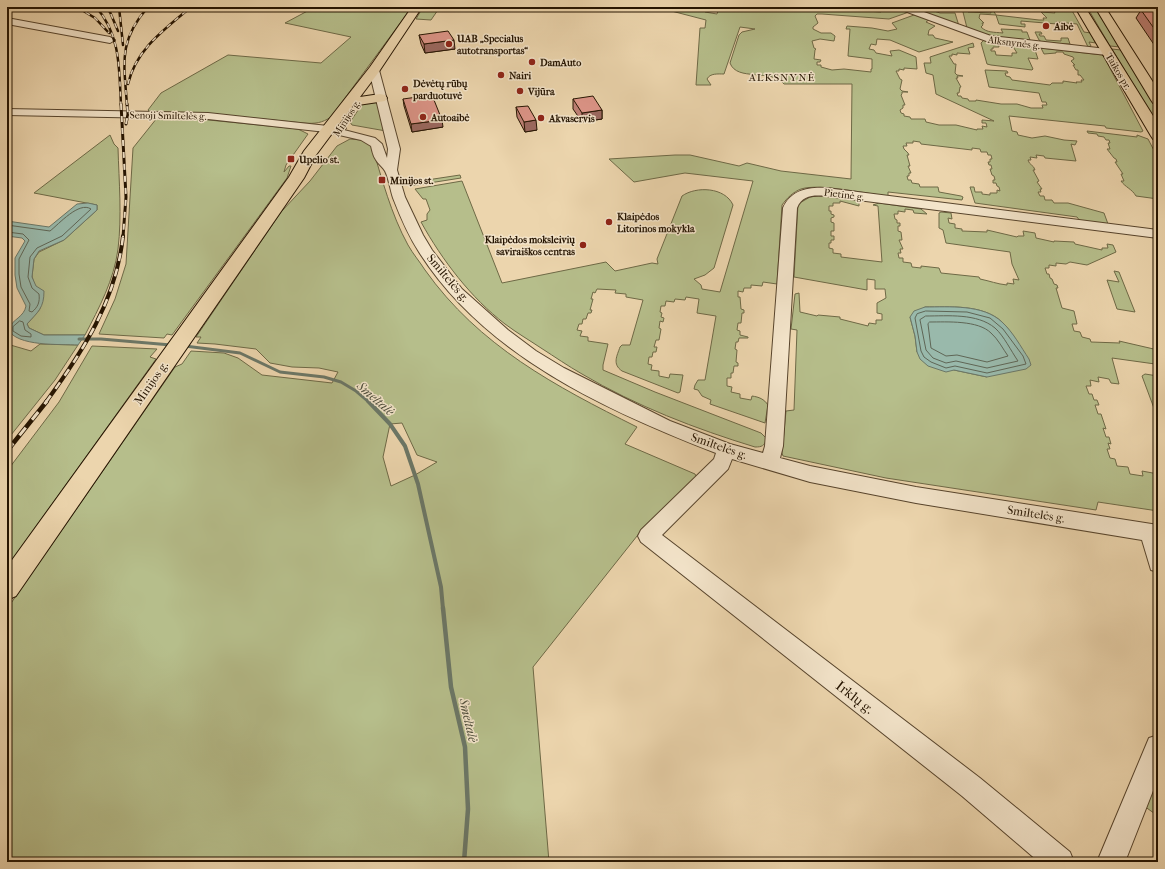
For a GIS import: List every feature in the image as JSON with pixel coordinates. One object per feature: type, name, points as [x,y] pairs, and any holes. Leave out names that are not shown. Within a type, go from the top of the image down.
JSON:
[{"type":"main road","name":"Minijos g.","points":[[7,588],[296,178],[321,154],[374,70],[417,7]]},
{"type":"main road","name":"Taikos pr.","points":[[1080,7],[1158,136]]},
{"type":"main road","name":"Taikos pr.","points":[[1100,7],[1158,100]]},
{"type":"main road","name":"Minijos g.","points":[[335,130],[358,101],[374,70]]},
{"type":"main road","points":[[358,101],[380,98]]},
{"type":"street","name":"Alksnynės g.","points":[[902,7],[989,39],[1107,52]]},
{"type":"street","points":[[7,20],[110,40]]},
{"type":"street","points":[[374,70],[394,149],[391,170]]},
{"type":"street","name":"Senoji Smiltelės g.","points":[[7,112],[208,116],[335,130]]},
{"type":"street","points":[[335,130],[369,131],[391,140]]},
{"type":"street","points":[[335,130],[372,141],[376,144],[381,159],[391,170]]},
{"type":"street","name":"Smiltelės g.","points":[[391,170],[406,214],[426,252],[457,292],[502,334],[536,359],[595,392],[664,426],[727,450],[768,463],[857,484],[1154,533]]},
{"type":"street","name":"Pietinė g.","points":[[768,463],[774,446],[790,208],[791,204],[797,197],[808,192],[826,192],[1158,234]]},
{"type":"street","name":"Irklų g.","points":[[727,450],[721,464],[648,536],[971,787],[1060,862]]},
{"type":"street","points":[[1154,533],[1158,563]]},
{"type":"street","points":[[1111,862],[1158,747]]},
{"type":"green space","points":[[315,7],[412,7],[331,117],[325,121],[308,123],[210,114],[151,113],[148,110],[161,93],[228,55],[321,63],[351,37],[285,23]]},
{"type":"green space","points":[[423,7],[440,7],[431,20],[416,19]]},
{"type":"green space","points":[[656,7],[674,10],[676,7],[706,7],[705,12],[717,14],[719,7],[857,7],[865,8],[866,11],[881,12],[879,9],[887,7],[897,11],[902,9],[909,12],[889,19],[822,14],[817,14],[815,16],[818,23],[813,27],[813,29],[821,33],[831,33],[835,36],[834,41],[820,39],[812,41],[814,48],[816,49],[814,59],[821,60],[820,62],[817,62],[817,65],[821,65],[821,67],[832,70],[844,69],[871,72],[872,59],[848,56],[850,29],[846,29],[847,26],[888,31],[897,29],[892,23],[914,15],[930,19],[926,22],[935,26],[929,30],[928,35],[933,35],[935,38],[953,42],[919,52],[890,40],[877,39],[876,45],[871,44],[869,49],[874,50],[876,53],[892,56],[890,51],[899,50],[916,57],[917,69],[904,68],[904,70],[899,69],[899,71],[896,71],[902,80],[900,89],[908,92],[902,92],[901,95],[905,105],[903,105],[903,108],[900,110],[904,116],[910,117],[911,119],[925,119],[926,122],[939,125],[956,125],[977,130],[983,129],[982,126],[987,127],[986,123],[982,123],[982,120],[994,121],[936,94],[933,75],[926,73],[924,63],[931,63],[930,57],[973,43],[974,47],[968,48],[970,54],[957,53],[957,55],[952,54],[952,56],[949,56],[954,64],[956,64],[955,73],[963,76],[957,76],[958,78],[956,78],[961,87],[959,93],[957,93],[958,96],[968,99],[969,101],[976,100],[1001,104],[1017,104],[1031,108],[1043,108],[1042,105],[1047,105],[1046,102],[1042,102],[1039,93],[989,87],[985,70],[1007,71],[1008,73],[1005,73],[1006,76],[1010,77],[1012,80],[1050,85],[1052,83],[1063,83],[1063,81],[1077,83],[1076,82],[1082,82],[1081,80],[1084,80],[1080,75],[1078,75],[1078,70],[1076,70],[1073,65],[1075,65],[1071,61],[1074,59],[1073,57],[1064,54],[1063,52],[1044,54],[1041,48],[1103,55],[1143,131],[1141,132],[1106,128],[1105,126],[1009,116],[1012,131],[1017,132],[1018,135],[1032,138],[1045,136],[1077,141],[1075,145],[1071,144],[1076,161],[1045,158],[1044,156],[1036,155],[1037,158],[1030,157],[1031,160],[1028,160],[1035,170],[1033,170],[1039,181],[1037,182],[1042,189],[1040,189],[1041,192],[1038,192],[1040,196],[1044,196],[1045,200],[1052,200],[1054,203],[1068,203],[1104,213],[1108,224],[1080,221],[1077,217],[975,203],[970,187],[974,187],[975,192],[982,192],[982,194],[990,195],[990,193],[997,193],[997,190],[1000,191],[996,183],[993,183],[993,180],[995,180],[990,169],[992,169],[991,165],[989,165],[988,162],[992,159],[991,155],[988,155],[987,152],[981,152],[980,149],[972,148],[972,150],[921,144],[920,142],[913,141],[913,143],[906,143],[907,146],[903,146],[909,155],[907,155],[910,166],[908,166],[911,173],[907,176],[908,180],[911,180],[912,183],[919,184],[920,187],[938,187],[939,192],[961,196],[963,197],[962,200],[888,192],[888,196],[819,187],[809,187],[798,190],[782,205],[777,284],[763,282],[762,286],[751,285],[751,288],[744,288],[743,292],[738,291],[741,309],[744,310],[744,313],[742,313],[741,323],[738,323],[737,330],[740,331],[740,335],[748,338],[739,338],[738,342],[736,342],[736,362],[738,363],[738,366],[734,366],[733,373],[731,373],[731,378],[727,378],[727,386],[732,387],[731,392],[740,394],[740,398],[751,400],[752,396],[755,396],[765,401],[768,405],[765,423],[710,404],[711,400],[702,396],[698,390],[694,389],[698,380],[705,380],[716,316],[697,313],[699,299],[686,297],[685,300],[675,299],[674,302],[666,301],[665,306],[661,306],[661,317],[664,318],[663,322],[660,321],[659,328],[661,329],[659,340],[656,340],[654,347],[657,347],[656,352],[653,352],[652,357],[649,357],[648,364],[652,365],[651,370],[659,371],[659,376],[669,378],[670,374],[683,375],[680,392],[678,393],[622,371],[617,366],[616,360],[620,347],[622,345],[630,345],[643,300],[626,297],[626,294],[615,293],[616,290],[597,289],[595,293],[593,292],[591,299],[593,299],[590,310],[592,310],[591,313],[588,313],[586,319],[583,319],[582,324],[579,324],[577,330],[582,331],[580,336],[588,337],[588,341],[608,344],[603,370],[761,433],[767,439],[762,446],[755,447],[667,416],[603,386],[577,371],[505,324],[492,314],[458,278],[438,250],[421,222],[427,220],[427,214],[430,210],[426,199],[423,199],[415,189],[462,181],[502,283],[606,262],[615,271],[652,263],[658,264],[657,259],[682,196],[695,191],[710,190],[724,195],[733,205],[714,268],[705,275],[694,279],[701,285],[702,289],[720,292],[753,181],[685,173],[634,182],[609,159],[690,155],[739,166],[747,163],[781,171],[851,179],[852,84],[784,84],[778,79],[763,75],[747,74],[734,69],[730,63],[739,35],[742,32],[755,29],[740,27],[724,74],[714,74],[708,77],[707,79],[711,85],[696,85],[700,28],[705,28],[706,20]]},
{"type":"green space","points":[[917,7],[932,7],[931,10],[940,13],[955,13],[959,26],[917,12]]},
{"type":"green space","points":[[1052,7],[1070,7],[1084,32],[1091,33],[1096,43],[1089,42],[1091,46],[1088,47],[1077,24],[1021,21],[1021,24],[1025,24],[1025,27],[999,24],[996,15],[1044,20],[1043,18],[1047,18],[1041,12],[1055,13]]},
{"type":"green space","points":[[1087,7],[1095,7],[1120,47],[1110,46]]},
{"type":"green space","points":[[964,8],[968,12],[991,13],[990,9],[993,10],[996,15],[980,14],[979,18],[984,23],[982,23],[983,25],[981,27],[988,31],[1003,33],[1001,29],[1022,30],[1022,32],[1027,32],[1030,40],[994,37],[967,28],[963,12]]},
{"type":"green space","points":[[1035,32],[1041,32],[1042,34],[1039,34],[1040,36],[1044,36],[1046,40],[1061,41],[1061,38],[1068,38],[1070,44],[1043,43],[1039,40]]},
{"type":"green space","points":[[984,40],[998,42],[999,47],[993,47],[993,49],[991,49],[991,51],[995,51],[996,55],[1012,56],[1012,53],[1017,53],[1012,45],[1034,47],[1038,59],[1028,58],[1033,69],[1032,70],[987,64],[981,43]]},
{"type":"green space","points":[[1112,49],[1121,50],[1158,111],[1158,125]]},
{"type":"green space","points":[[377,99],[386,131],[352,125],[350,122],[363,103]]},
{"type":"green space","points":[[157,118],[199,119],[298,129],[308,134],[286,165],[284,172],[289,166],[291,166],[287,178],[172,335],[167,334],[164,338],[99,334],[115,299],[126,264],[133,148]]},
{"type":"green space","points":[[1087,131],[1137,137],[1137,135],[1148,139],[1158,158],[1158,199],[1136,196],[1124,185],[1121,181],[1124,181],[1121,174],[1123,174],[1115,162],[1117,162],[1116,159],[1107,149],[1110,149],[1108,143],[1110,143],[1109,140],[1098,136],[1097,134],[1088,133]]},
{"type":"green space","points":[[110,135],[114,144],[118,148],[120,199],[118,249],[113,272],[96,315],[85,335],[44,335],[29,328],[27,324],[40,309],[32,276],[34,259],[39,252],[64,240],[97,210],[97,205],[34,193]]},
{"type":"green space","points":[[350,139],[362,140],[372,146],[392,209],[408,245],[446,297],[469,321],[520,362],[577,396],[637,427],[625,444],[695,474],[697,478],[641,531],[533,667],[549,862],[7,862],[7,609],[175,367],[182,364],[191,351],[224,353],[238,358],[262,375],[332,383],[338,372],[319,368],[292,367],[270,363],[256,349],[197,343],[201,337],[196,337],[281,212],[310,181],[337,146]],"holes":[[[402,423],[417,455],[437,462],[415,475],[391,486],[383,457],[390,424]]]},
{"type":"green space","points":[[460,175],[461,178],[410,186],[407,183]]},
{"type":"green space","points":[[818,195],[855,199],[859,203],[859,206],[840,201],[840,203],[833,203],[833,206],[829,206],[829,211],[831,211],[831,214],[834,215],[834,217],[831,218],[831,222],[834,223],[834,231],[831,231],[831,236],[834,236],[834,240],[831,240],[831,243],[829,243],[829,248],[833,249],[833,253],[841,254],[841,257],[882,262],[878,206],[873,205],[879,203],[921,209],[927,214],[914,213],[913,210],[905,209],[905,212],[898,211],[898,214],[894,214],[897,223],[900,223],[900,226],[898,226],[898,231],[901,232],[902,240],[899,240],[903,249],[900,249],[901,253],[898,253],[899,258],[903,258],[903,262],[911,263],[912,267],[921,268],[921,266],[939,268],[941,273],[979,277],[980,279],[1003,285],[1007,285],[1007,283],[1014,284],[1013,279],[1019,280],[1012,264],[1010,252],[946,243],[943,230],[939,228],[939,213],[951,213],[952,219],[948,218],[949,223],[955,224],[955,228],[962,229],[962,231],[987,232],[987,230],[1017,237],[1024,236],[1023,231],[1035,233],[1036,238],[1054,242],[1074,242],[1075,244],[1102,250],[1102,248],[1108,248],[1107,244],[1113,245],[1116,252],[1087,265],[1070,262],[1066,264],[1056,263],[1056,266],[1049,265],[1049,268],[1045,268],[1054,284],[1057,285],[1058,288],[1056,288],[1062,308],[1074,311],[1077,324],[1072,324],[1074,331],[1080,332],[1082,337],[1090,339],[1091,342],[1120,343],[1119,341],[1158,350],[1158,360],[1155,364],[1112,358],[1119,384],[1111,383],[1109,379],[1098,377],[1099,382],[1090,380],[1091,386],[1086,386],[1089,394],[1092,394],[1094,400],[1097,400],[1099,405],[1095,405],[1098,414],[1101,414],[1106,429],[1103,428],[1106,437],[1109,437],[1111,444],[1108,443],[1110,449],[1107,449],[1110,458],[1115,459],[1117,466],[1128,467],[1130,474],[1143,476],[1142,471],[1158,474],[1158,511],[1098,502],[1096,510],[886,478],[783,456],[786,411],[794,410],[797,330],[791,329],[795,294],[799,293],[800,312],[817,316],[840,317],[840,319],[868,326],[869,323],[876,324],[876,320],[882,320],[882,314],[877,313],[877,303],[886,298],[885,289],[875,289],[875,280],[867,279],[867,290],[794,277],[798,204],[810,197]],"holes":[[[925,307],[954,307],[974,309],[984,312],[1001,321],[1018,343],[987,377],[954,370],[917,352],[910,317]]]},
{"type":"green space","points":[[1114,271],[1119,272],[1135,312],[1117,309],[1107,280],[1119,282]]},
{"type":"green space","points":[[7,344],[31,351],[40,344],[78,345],[55,380],[7,440]]},
{"type":"green space","points":[[92,346],[157,349],[150,357],[156,359],[7,567],[7,471],[59,402]]},
{"type":"green space","points":[[1145,374],[1158,376],[1158,419],[1142,376]]},
{"type":"green space","points":[[1153,783],[1158,786],[1158,816],[1144,806]]},
{"type":"water","points":[[88,203],[97,205],[97,210],[64,240],[39,251],[34,259],[32,277],[36,286],[44,291],[44,297],[42,306],[27,324],[29,328],[44,335],[85,335],[78,345],[29,342],[20,339],[13,335],[8,329],[23,313],[26,306],[17,288],[15,275],[15,258],[25,241],[22,238],[7,236],[7,221],[49,227],[77,204]]},
{"type":"water","points":[[925,307],[976,309],[994,316],[1006,326],[1013,335],[1029,359],[1031,365],[1026,369],[987,377],[954,370],[946,372],[928,366],[920,359],[917,352],[910,317],[914,311]]},
{"type":"building","points":[[1141,10],[1155,11],[1158,14],[1158,34]]},
{"type":"building","points":[[448,31],[454,40],[424,44],[419,35]]},
{"type":"building","name":"Autoaibė","points":[[432,95],[442,120],[411,124],[403,99]]},
{"type":"building","points":[[593,96],[602,110],[582,113],[573,99]]},
{"type":"building","points":[[528,106],[536,120],[524,122],[516,107]]},
{"type":"waterway","name":"Smeltalė","points":[[79,339],[101,339],[171,345]]},
{"type":"waterway","name":"Smeltalė","points":[[185,346],[240,353],[280,372],[324,377],[341,382],[356,391],[369,402]]},
{"type":"waterway","name":"Smeltalė","points":[[369,402],[390,424],[405,446],[418,484],[441,587],[443,609]]},
{"type":"waterway","name":"Smeltalė","points":[[443,608],[451,687],[465,747],[468,809],[464,862]]},
{"type":"railway","points":[[77,7],[95,18],[109,33]]},
{"type":"railway","points":[[96,7],[110,29],[114,41],[119,66],[121,105]]},
{"type":"railway","points":[[104,7],[110,12],[118,31]]},
{"type":"railway","points":[[119,7],[123,45]]},
{"type":"railway","points":[[127,105],[124,64],[127,42],[138,19],[148,7]]},
{"type":"railway","points":[[128,84],[132,72],[145,50],[162,32],[191,7]]},
{"type":"railway","points":[[121,104],[126,197],[123,237]]},
{"type":"railway","points":[[126,124],[128,114],[127,104]]},
{"type":"railway","points":[[46,402],[73,364],[96,324],[113,282],[123,236]]},
{"type":"railway","points":[[7,451],[47,401]]},
{"type":"place","name":"Aibė","points":[[1046,26]]},
{"type":"place","name":"UAB „Specialus autotransportas“","points":[[449,44]]},
{"type":"place","name":"DamAuto","points":[[532,62]]},
{"type":"place","name":"Nairi","points":[[501,75]]},
{"type":"place","name":"Dėvėtų rūbų parduotuvė","points":[[405,89]]},
{"type":"place","name":"Vijūra","points":[[520,91]]},
{"type":"place","name":"Autoaibė","points":[[423,117]]},
{"type":"place","name":"Akvaservis","points":[[541,118]]},
{"type":"place","name":"Upelio st.","points":[[291,159]]},
{"type":"place","name":"Minijos st.","points":[[382,180]]},
{"type":"place","name":"Klaipėdos Litorinos mokykla","points":[[609,222]]},
{"type":"place","name":"Klaipėdos moksleivių saviraiškos centras","points":[[583,245]]},
{"type":"district","name":"ALKSNYNĖ","points":[[782,77]]}]
